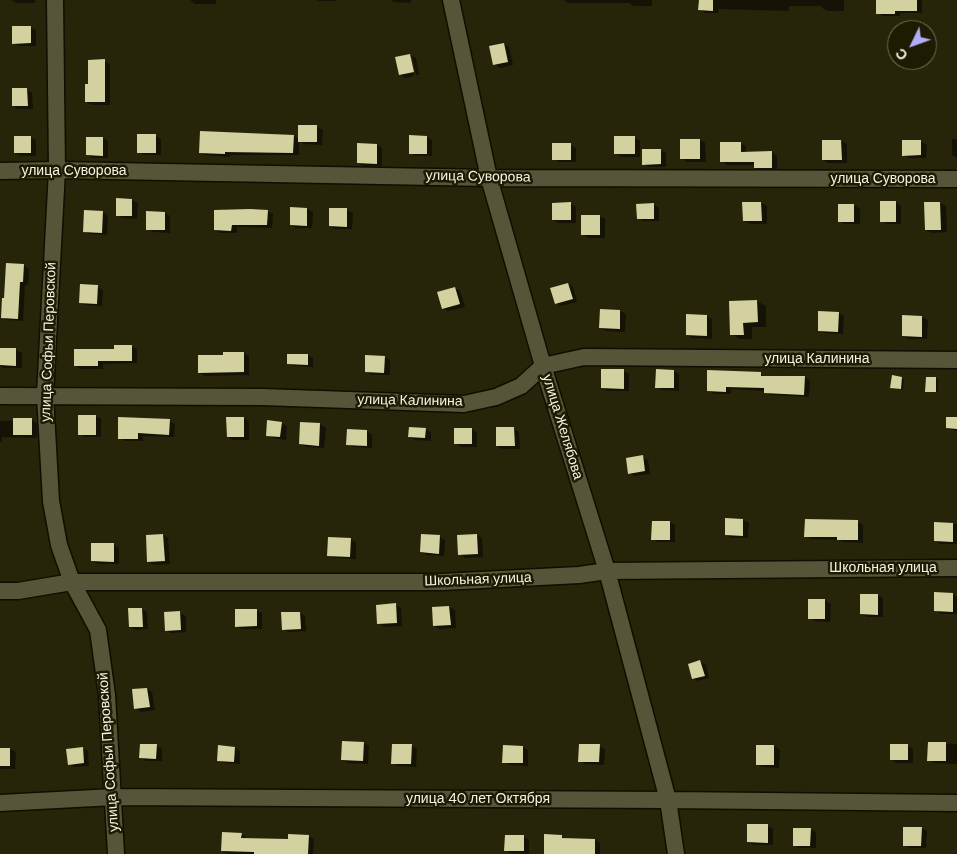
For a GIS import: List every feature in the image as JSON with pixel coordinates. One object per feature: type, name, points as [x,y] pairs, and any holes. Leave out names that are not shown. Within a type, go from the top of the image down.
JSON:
[{"type":"street","name":"улица Софьи Перовской","points":[[55,0],[57,170],[45,396],[51,501],[59,545],[72,582],[98,630],[107,695],[116,854]]},
{"type":"street","name":"улица Желябова","points":[[451,0],[488,178],[543,366],[607,571],[668,800],[676,854]]},
{"type":"street","name":"улица Суворова","points":[[0,171],[57,170],[488,178],[957,180]]},
{"type":"street","name":"улица Калинина","points":[[0,396],[262,397],[464,404],[496,398],[521,386],[543,366],[584,357],[957,360]]},
{"type":"street","name":"Школьная улица","points":[[0,591],[18,591],[72,582],[442,582],[579,575],[607,571],[957,568]]},
{"type":"street","name":"улица 40 лет Октября","points":[[0,803],[114,797],[957,803]]},
{"type":"building","points":[[699,0],[713,0],[713,11],[698,10]]},
{"type":"building","points":[[876,0],[917,0],[917,11],[895,11],[895,14],[876,14]]},
{"type":"building","points":[[12,26],[31,26],[31,43],[12,44]]},
{"type":"building","points":[[504,43],[508,62],[493,65],[489,46]]},
{"type":"building","points":[[410,54],[414,72],[399,75],[395,57]]},
{"type":"building","points":[[105,59],[105,102],[85,102],[85,84],[88,84],[88,60]]},
{"type":"building","points":[[12,88],[27,88],[28,106],[12,106]]},
{"type":"building","points":[[298,125],[317,125],[317,142],[298,142]]},
{"type":"building","points":[[200,131],[294,135],[293,153],[199,153]]},
{"type":"building","points":[[137,134],[156,134],[156,153],[137,153]]},
{"type":"building","points":[[409,135],[427,136],[427,154],[409,154]]},
{"type":"building","points":[[14,136],[31,136],[31,153],[14,153]]},
{"type":"building","points":[[614,136],[635,136],[635,154],[614,154]]},
{"type":"building","points":[[86,137],[103,137],[103,156],[86,155]]},
{"type":"building","points":[[680,139],[700,139],[700,159],[680,159]]},
{"type":"building","points":[[822,140],[841,140],[842,160],[822,160]]},
{"type":"building","points":[[902,140],[921,140],[921,155],[902,156]]},
{"type":"building","points":[[720,142],[741,142],[741,152],[772,151],[772,168],[754,168],[754,162],[720,162]]},
{"type":"building","points":[[357,143],[377,144],[377,164],[357,163]]},
{"type":"building","points":[[552,143],[571,143],[571,160],[552,160]]},
{"type":"building","points":[[642,149],[661,149],[661,164],[642,165]]},
{"type":"building","points":[[116,198],[132,199],[132,216],[116,216]]},
{"type":"building","points":[[880,201],[896,201],[896,222],[880,222]]},
{"type":"building","points":[[571,202],[571,220],[552,220],[552,203]]},
{"type":"building","points":[[742,202],[761,202],[762,221],[743,221]]},
{"type":"building","points":[[924,202],[940,202],[941,230],[925,230]]},
{"type":"building","points":[[654,203],[654,219],[637,219],[636,204]]},
{"type":"building","points":[[838,204],[854,204],[854,222],[838,222]]},
{"type":"building","points":[[290,207],[307,208],[307,226],[290,225]]},
{"type":"building","points":[[329,208],[347,208],[347,227],[329,226]]},
{"type":"building","points":[[84,210],[103,211],[102,233],[83,232]]},
{"type":"building","points":[[214,210],[268,210],[267,225],[232,225],[231,231],[214,230]]},
{"type":"building","points":[[146,211],[165,212],[165,230],[146,230]]},
{"type":"building","points":[[581,215],[600,215],[600,235],[581,235]]},
{"type":"building","points":[[6,263],[24,264],[23,282],[20,282],[18,319],[1,318]]},
{"type":"building","points":[[568,283],[573,299],[555,304],[550,288]]},
{"type":"building","points":[[80,284],[98,285],[97,304],[79,303]]},
{"type":"building","points":[[455,287],[460,304],[442,309],[437,292]]},
{"type":"building","points":[[757,300],[758,322],[743,323],[744,335],[730,335],[729,301]]},
{"type":"building","points":[[600,309],[620,310],[620,329],[599,328]]},
{"type":"building","points":[[818,311],[839,312],[838,332],[818,331]]},
{"type":"building","points":[[686,314],[707,315],[707,336],[686,335]]},
{"type":"building","points":[[902,315],[922,316],[922,337],[902,336]]},
{"type":"building","points":[[114,345],[132,345],[132,361],[98,361],[98,366],[74,366],[74,349],[114,349]]},
{"type":"building","points":[[0,348],[16,348],[16,366],[0,365]]},
{"type":"building","points":[[223,352],[244,352],[244,372],[198,373],[198,355],[223,355]]},
{"type":"building","points":[[287,354],[308,354],[308,365],[287,364]]},
{"type":"building","points":[[365,355],[385,356],[384,373],[365,372]]},
{"type":"building","points":[[601,369],[624,369],[624,389],[601,388]]},
{"type":"building","points":[[656,369],[674,370],[674,388],[655,388]]},
{"type":"building","points":[[707,370],[761,372],[761,376],[805,376],[804,395],[764,393],[764,388],[726,387],[726,392],[707,391]]},
{"type":"building","points":[[892,375],[902,377],[901,389],[890,388]]},
{"type":"building","points":[[926,377],[936,377],[936,392],[925,392]]},
{"type":"building","points":[[78,415],[96,415],[96,435],[78,435]]},
{"type":"building","points":[[118,417],[170,419],[169,435],[138,433],[138,439],[118,439]]},
{"type":"building","points":[[226,417],[244,417],[244,437],[227,437]]},
{"type":"building","points":[[946,417],[957,417],[957,429],[946,428]]},
{"type":"building","points":[[13,418],[32,418],[32,435],[13,435]]},
{"type":"building","points":[[267,420],[282,422],[280,437],[266,436]]},
{"type":"building","points":[[300,422],[320,423],[319,446],[299,444]]},
{"type":"building","points":[[409,427],[426,428],[425,438],[408,437]]},
{"type":"building","points":[[496,427],[514,427],[515,446],[496,446]]},
{"type":"building","points":[[454,428],[472,428],[472,444],[454,444]]},
{"type":"building","points":[[347,429],[367,430],[367,446],[346,445]]},
{"type":"building","points":[[643,455],[645,471],[628,474],[626,458]]},
{"type":"building","points":[[725,518],[743,519],[743,536],[725,535]]},
{"type":"building","points":[[805,519],[858,520],[858,540],[837,540],[837,537],[804,537]]},
{"type":"building","points":[[652,521],[670,521],[670,540],[651,540]]},
{"type":"building","points":[[934,522],[953,523],[953,542],[934,541]]},
{"type":"building","points":[[163,534],[165,561],[147,562],[146,535]]},
{"type":"building","points":[[421,534],[440,535],[439,554],[420,552]]},
{"type":"building","points":[[477,534],[478,554],[458,555],[457,535]]},
{"type":"building","points":[[328,537],[351,538],[350,557],[327,556]]},
{"type":"building","points":[[91,543],[114,543],[114,562],[91,561]]},
{"type":"building","points":[[934,592],[953,593],[953,612],[934,611]]},
{"type":"building","points":[[860,594],[878,594],[878,615],[860,614]]},
{"type":"building","points":[[808,599],[825,599],[825,619],[808,619]]},
{"type":"building","points":[[396,603],[397,623],[377,624],[376,605]]},
{"type":"building","points":[[449,606],[451,625],[433,626],[432,607]]},
{"type":"building","points":[[128,608],[142,608],[143,627],[129,627]]},
{"type":"building","points":[[235,609],[257,609],[257,626],[235,627]]},
{"type":"building","points":[[180,611],[181,630],[165,631],[164,612]]},
{"type":"building","points":[[281,612],[300,612],[301,629],[282,630]]},
{"type":"building","points":[[700,660],[705,676],[692,679],[688,664]]},
{"type":"building","points":[[147,688],[150,707],[134,709],[132,689]]},
{"type":"building","points":[[342,741],[364,742],[363,761],[341,760]]},
{"type":"building","points":[[928,742],[946,742],[946,761],[927,761]]},
{"type":"building","points":[[140,744],[157,744],[156,759],[139,758]]},
{"type":"building","points":[[392,744],[412,744],[411,764],[391,764]]},
{"type":"building","points":[[579,744],[600,744],[599,762],[578,762]]},
{"type":"building","points":[[890,744],[908,744],[908,760],[890,760]]},
{"type":"building","points":[[218,745],[235,747],[234,762],[217,761]]},
{"type":"building","points":[[503,745],[523,746],[523,763],[502,763]]},
{"type":"building","points":[[756,745],[774,745],[774,765],[756,765]]},
{"type":"building","points":[[83,747],[84,763],[68,765],[66,749]]},
{"type":"building","points":[[0,748],[10,748],[10,766],[0,766]]},
{"type":"building","points":[[747,824],[768,824],[768,843],[747,842]]},
{"type":"building","points":[[903,827],[922,827],[921,846],[903,846]]},
{"type":"building","points":[[793,828],[811,828],[810,846],[793,846]]},
{"type":"building","points":[[222,832],[242,833],[241,838],[288,839],[288,834],[309,835],[308,854],[254,854],[254,852],[221,851]]},
{"type":"building","points":[[544,834],[562,835],[562,838],[595,839],[595,854],[544,854]]},
{"type":"building","points":[[505,835],[524,835],[524,851],[504,851]]}]
